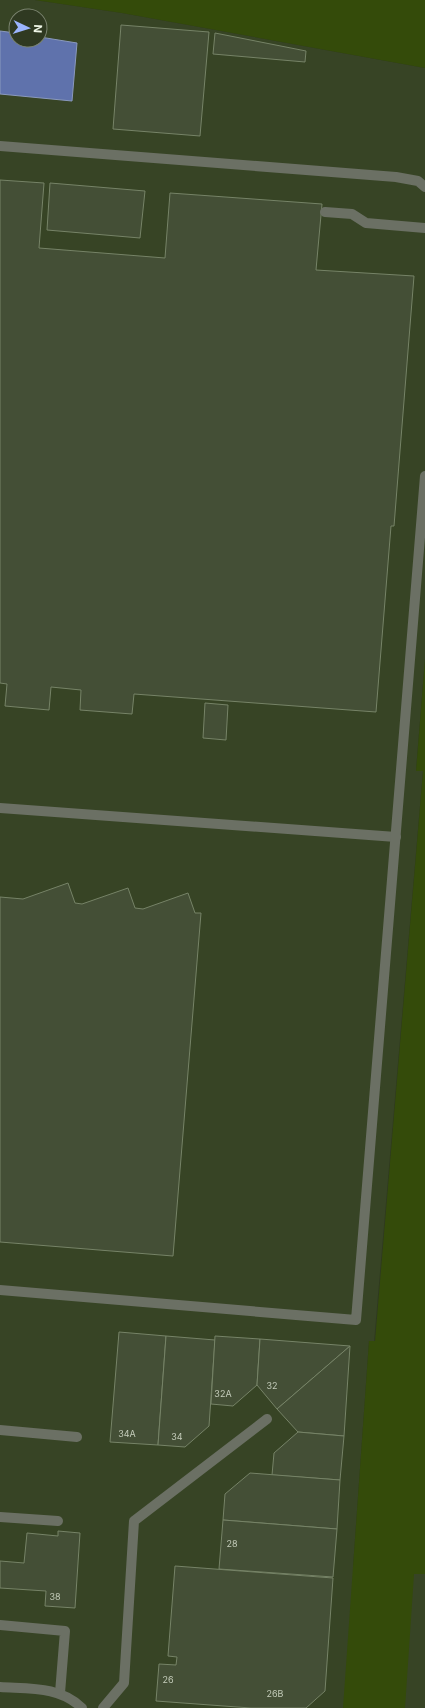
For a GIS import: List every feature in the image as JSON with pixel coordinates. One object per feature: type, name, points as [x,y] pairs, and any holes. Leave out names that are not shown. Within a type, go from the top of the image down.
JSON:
[{"type":"street","points":[[0,146],[396,177],[418,180],[425,187]]},
{"type":"street","points":[[325,212],[352,214],[366,223],[425,228]]},
{"type":"street","points":[[0,1290],[356,1320],[425,476]]},
{"type":"street","points":[[0,808],[396,837]]},
{"type":"street","points":[[104,1708],[124,1683],[134,1521],[267,1419]]},
{"type":"street","points":[[0,1430],[77,1436]]},
{"type":"street","points":[[0,1517],[58,1521]]},
{"type":"street","points":[[0,1625],[65,1631],[60,1693]]},
{"type":"street","points":[[0,1687],[54,1691],[73,1699],[82,1708]]},
{"type":"shaded area","points":[[0,0],[35,0],[122,13],[425,68],[425,659],[416,770],[423,771],[374,1342],[369,1341],[353,1568],[425,1574],[425,1708],[0,1708]]},
{"type":"green space","points":[[35,0],[425,0],[425,68],[122,13]]},
{"type":"green space","points":[[425,659],[425,1574],[414,1574],[405,1708],[343,1708],[369,1341],[375,1341],[423,771],[416,771]]},
{"type":"water","points":[[0,31],[8,32],[8,48],[48,48],[48,38],[77,43],[72,101],[0,94]]},
{"type":"building","points":[[121,25],[209,32],[200,136],[113,129]]},
{"type":"building","points":[[215,33],[306,51],[305,62],[213,54]]},
{"type":"building","points":[[0,180],[44,183],[39,248],[165,258],[170,193],[322,204],[316,270],[414,276],[394,526],[391,526],[376,712],[134,694],[132,714],[80,710],[81,690],[51,687],[49,710],[5,706],[7,684],[0,683]]},
{"type":"building","points":[[50,183],[145,191],[140,238],[47,230]]},
{"type":"building","points":[[205,703],[228,705],[226,740],[203,738]]},
{"type":"building","points":[[68,883],[75,903],[82,904],[128,888],[135,908],[143,909],[188,893],[195,913],[201,913],[173,1256],[0,1242],[0,897],[23,899]]},
{"type":"building","points":[[119,1332],[166,1336],[158,1445],[110,1442]]},
{"type":"building","points":[[166,1336],[215,1340],[209,1426],[185,1447],[158,1445]]},
{"type":"building","points":[[215,1336],[260,1339],[257,1385],[233,1406],[211,1404]]},
{"type":"building","points":[[260,1339],[350,1346],[277,1409],[257,1385]]},
{"type":"building","points":[[350,1346],[344,1436],[298,1432],[277,1409]]},
{"type":"building","points":[[298,1432],[344,1436],[340,1480],[272,1475],[274,1453]]},
{"type":"building","points":[[250,1473],[340,1480],[337,1529],[223,1520],[225,1494]]},
{"type":"building","points":[[223,1520],[337,1529],[333,1577],[219,1569]]},
{"type":"building","points":[[58,1531],[80,1533],[75,1608],[45,1606],[46,1591],[0,1588],[0,1561],[24,1563],[27,1533],[58,1536]]},
{"type":"building","points":[[175,1566],[333,1578],[325,1691],[306,1708],[251,1708],[156,1701],[159,1664],[176,1665],[177,1657],[168,1656]]}]
